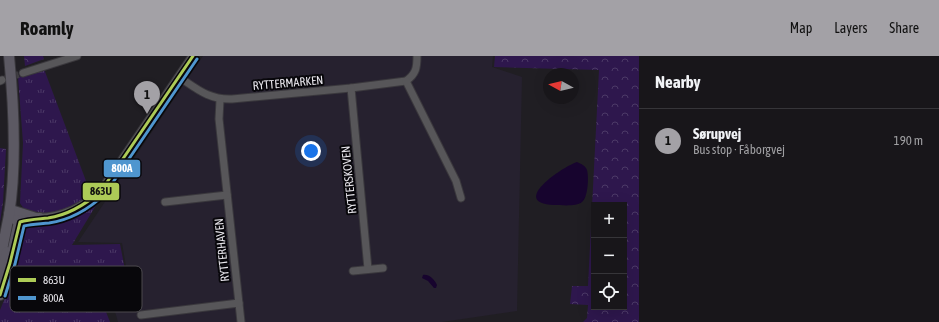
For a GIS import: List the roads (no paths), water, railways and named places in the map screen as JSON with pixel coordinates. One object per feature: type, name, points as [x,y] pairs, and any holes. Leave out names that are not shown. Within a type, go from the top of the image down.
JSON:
[{"type":"main road","points":[[0,282],[15,216],[12,86],[9,56]]},
{"type":"main road","points":[[15,216],[40,218]]},
{"type":"main road","points":[[0,260],[15,216]]},
{"type":"main road","points":[[0,295],[9,267],[18,226],[15,216]]},
{"type":"street","points":[[23,73],[76,56]]},
{"type":"street","points":[[40,218],[60,215],[74,210],[86,204],[101,192],[193,56]]},
{"type":"street","points":[[417,56],[417,68],[412,77],[406,82],[456,181],[461,198]]},
{"type":"street","name":"RYTTERMARKEN","points":[[179,77],[201,92],[220,100],[406,82]]},
{"type":"street","name":"RYTTERSKOVEN","points":[[351,88],[368,270]]},
{"type":"street","name":"RYTTERHAVEN","points":[[220,100],[219,119],[226,195],[241,322]]},
{"type":"street","points":[[165,202],[226,195]]},
{"type":"street","points":[[353,271],[383,268]]},
{"type":"street","points":[[141,315],[239,304]]},
{"type":"tunnel","points":[[2,80],[23,73]]},
{"type":"place","name":"Sørupvej","points":[[147,114]]}]
